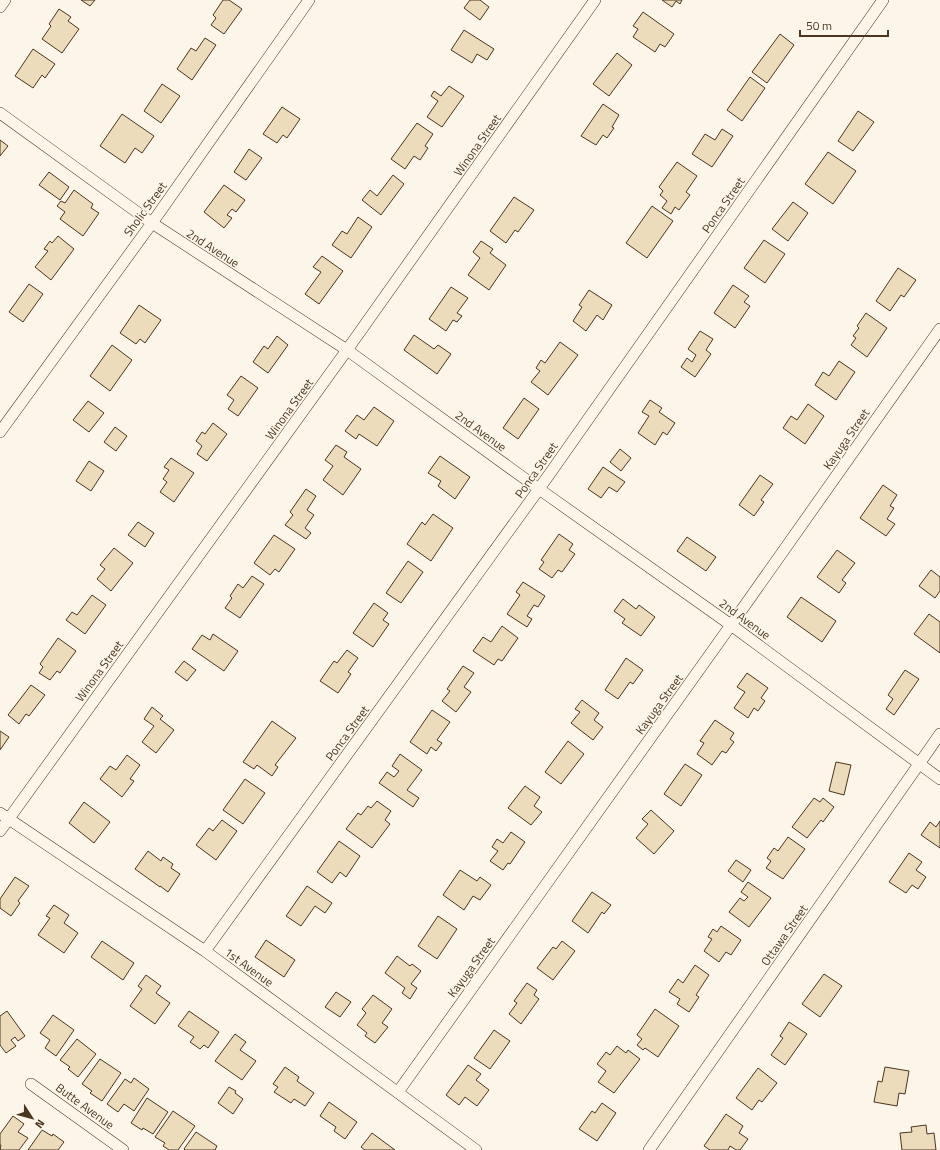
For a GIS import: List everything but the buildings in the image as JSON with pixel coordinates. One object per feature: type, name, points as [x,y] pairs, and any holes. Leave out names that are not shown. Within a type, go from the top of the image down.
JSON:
[{"type":"street","points":[[0,7],[5,0]]},
{"type":"street","name":"Sholic Street","points":[[0,432],[152,223],[309,0]]},
{"type":"street","name":"Winona Street","points":[[0,831],[4,816],[347,350],[595,0]]},
{"type":"street","name":"Ponca Street","points":[[205,951],[539,489],[883,0]]},
{"type":"street","name":"2nd Avenue","points":[[0,113],[152,223],[347,350],[539,489],[731,625],[940,779]]},
{"type":"street","name":"Kayuga Street","points":[[398,1092],[940,329]]},
{"type":"street","name":"Ottawa Street","points":[[649,1150],[940,734]]},
{"type":"street","name":"1st Avenue","points":[[4,816],[205,951],[476,1150]]},
{"type":"street","name":"Butte Avenue","points":[[31,1084],[123,1150]]}]
